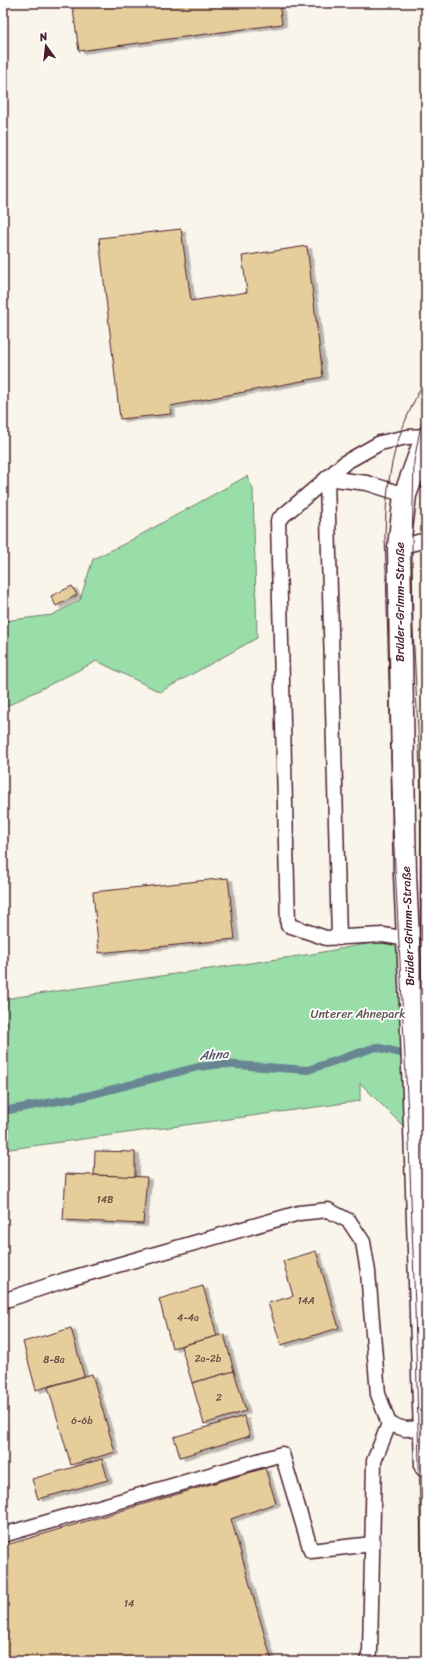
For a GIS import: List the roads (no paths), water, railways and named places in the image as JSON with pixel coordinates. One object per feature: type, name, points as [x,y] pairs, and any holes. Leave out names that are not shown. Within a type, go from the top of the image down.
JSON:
[{"type":"street","name":"Brüder-Grimm-Straße","points":[[426,437],[405,495],[399,547],[400,657],[408,939],[426,1466]]},
{"type":"lane","points":[[408,939],[383,936],[326,938],[288,925],[278,520],[346,462],[380,443],[407,437],[426,437]]},
{"type":"lane","points":[[328,478],[367,483],[405,495]]},
{"type":"lane","points":[[328,478],[339,938]]},
{"type":"lane","points":[[399,547],[426,540]]},
{"type":"lane","points":[[3,1301],[65,1280],[291,1216],[328,1210],[349,1221],[363,1242],[368,1272],[378,1394],[389,1424],[374,1461],[370,1652],[367,1661]]},
{"type":"lane","points":[[389,1424],[405,1429],[425,1428]]},
{"type":"lane","points":[[3,1535],[282,1454],[311,1551],[372,1544]]},
{"type":"waterway","name":"Ahna","points":[[3,1111],[86,1096],[198,1067],[222,1064],[308,1070],[376,1047],[426,1059]]},
{"type":"tram line","points":[[424,1661],[415,1308],[408,1116],[393,828],[385,535],[388,486],[395,450],[408,415],[426,377]]},
{"type":"tram line","points":[[426,407],[423,414],[414,461],[412,548],[413,628],[421,789],[420,1004],[426,1279]]},
{"type":"park label","name":"Unterer Ahnepark","points":[[358,1014]]}]
